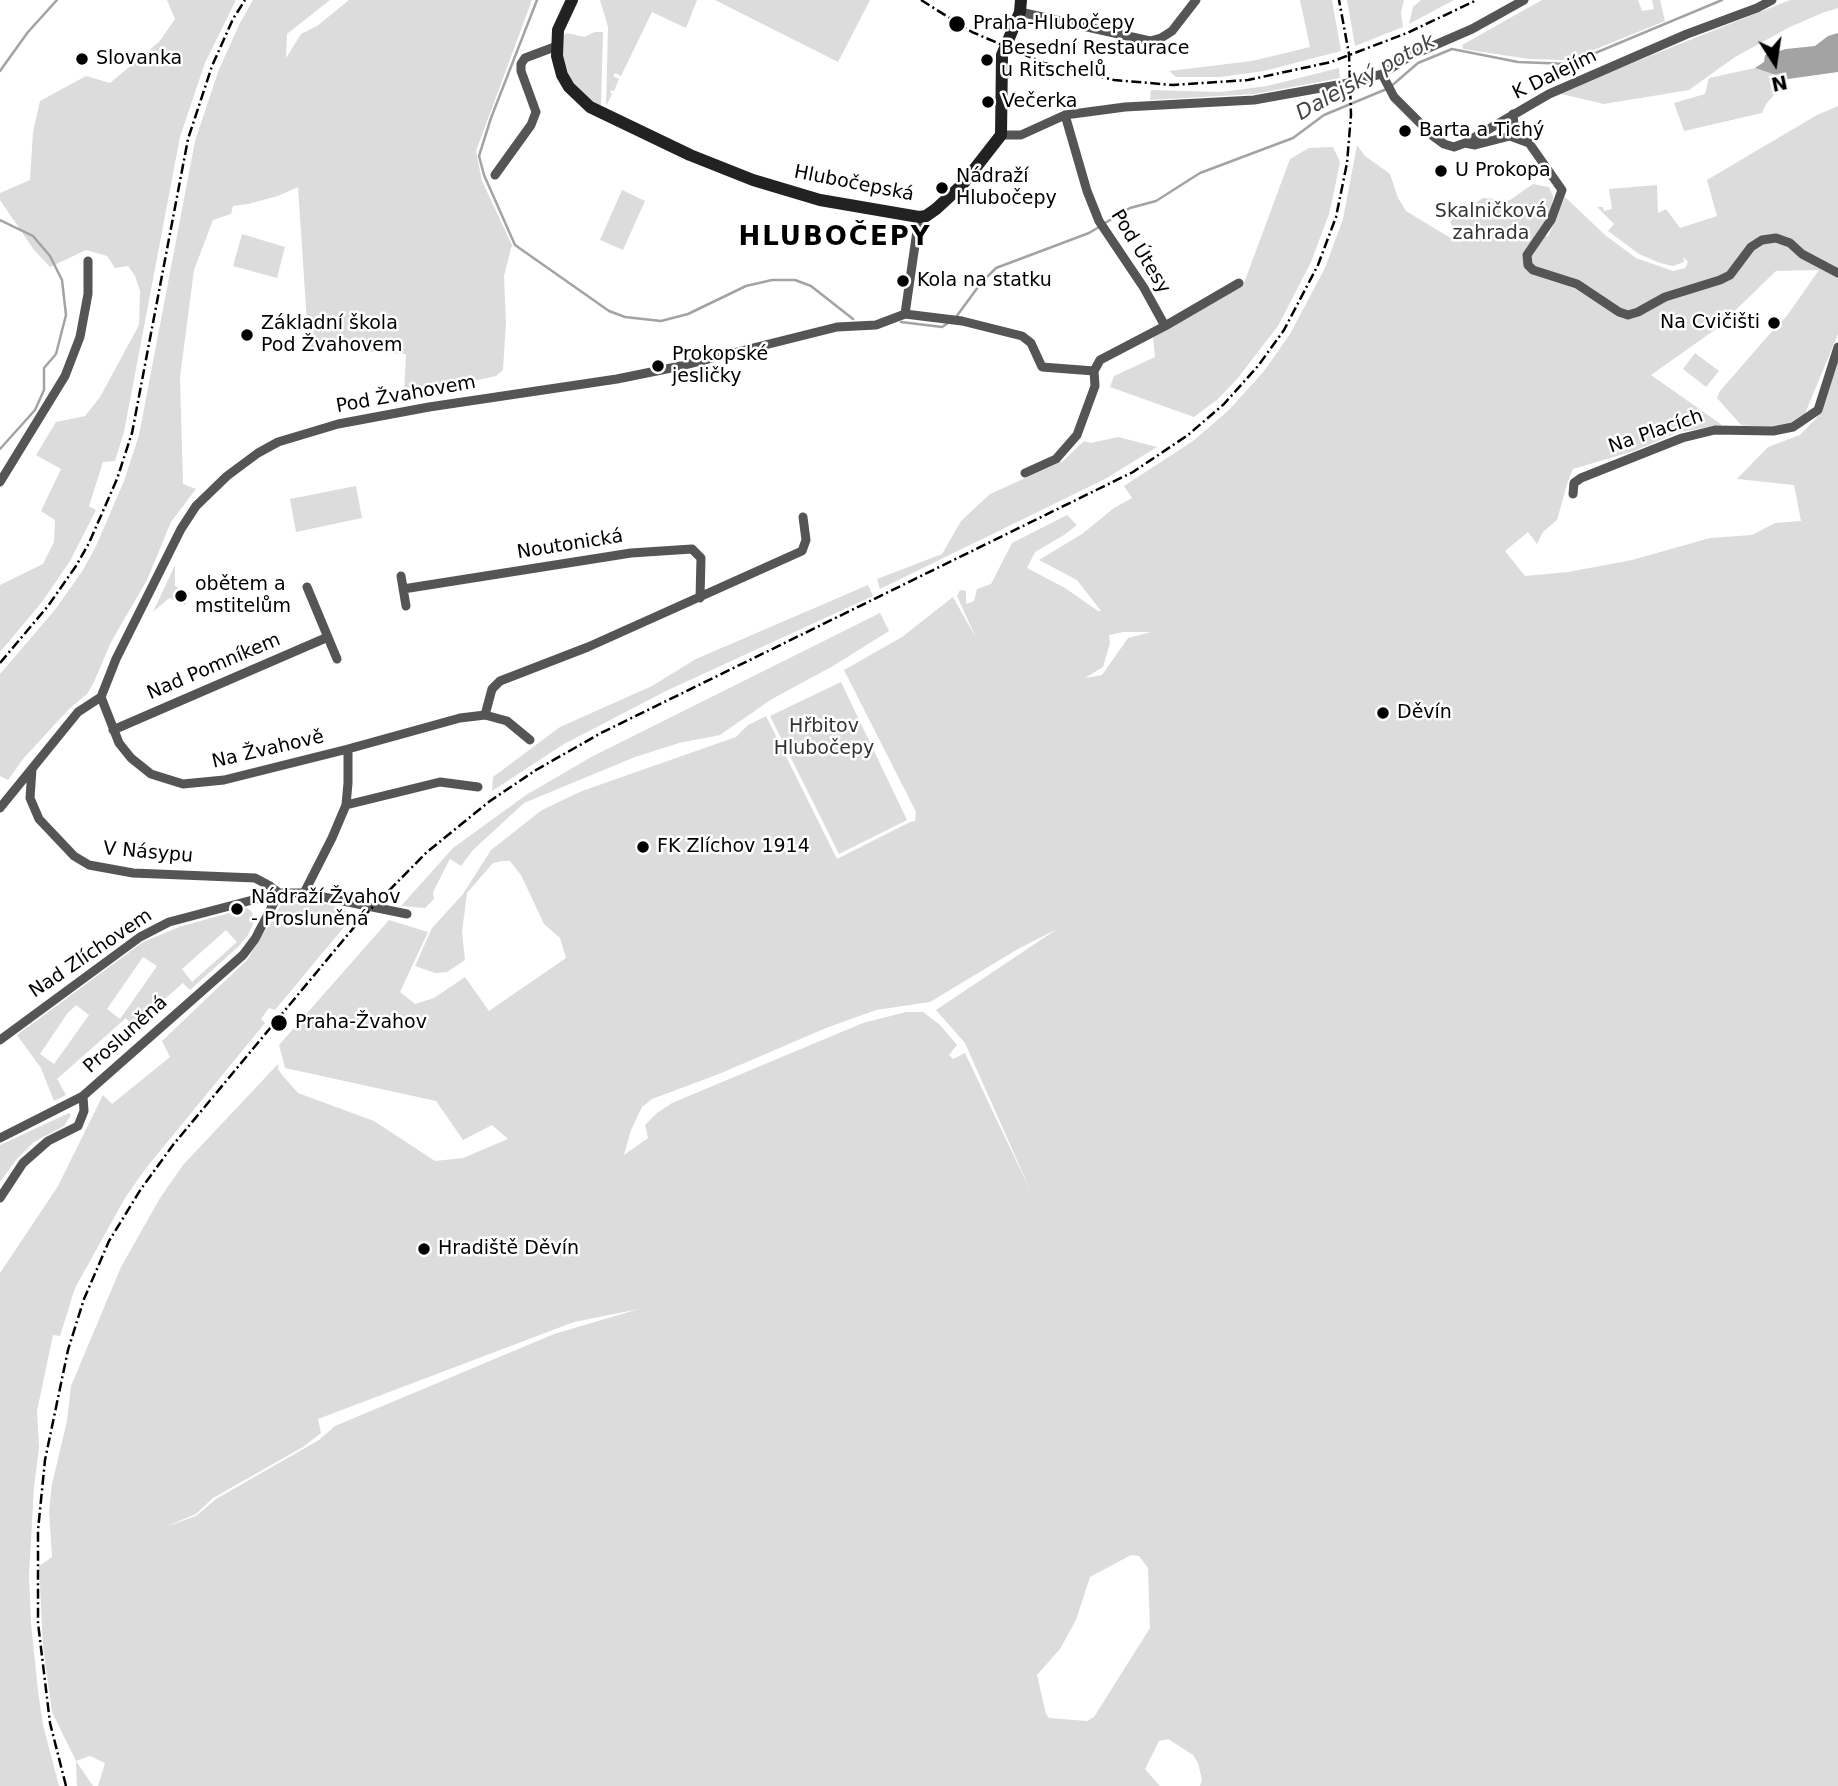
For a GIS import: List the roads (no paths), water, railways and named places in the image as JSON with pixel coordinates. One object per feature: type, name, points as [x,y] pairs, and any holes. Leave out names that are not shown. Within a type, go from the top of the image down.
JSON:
[{"type":"street","name":"Hlubočepská","points":[[572,0],[558,30],[557,46],[562,75],[581,101],[690,155],[797,194],[919,217],[931,213],[962,185],[1000,135]]},
{"type":"street","points":[[1196,0],[1172,31],[1150,41],[1021,6],[1002,55],[1000,135],[1021,135],[1065,115],[1125,107],[1254,100],[1382,74],[1412,55],[1472,29],[1524,0]]},
{"type":"street","name":"K Dalejím","points":[[1465,144],[1549,94],[1772,0]]},
{"type":"street","points":[[495,175],[531,125],[536,112],[521,64],[525,58],[557,46]]},
{"type":"street","points":[[1382,74],[1394,97],[1444,144],[1454,147],[1475,145],[1502,137],[1515,137],[1534,149],[1562,190],[1551,220],[1527,255],[1528,265],[1533,270],[1577,284],[1619,312],[1628,315],[1638,312],[1665,297],[1730,275],[1751,247],[1762,240],[1776,238],[1790,243],[1802,254],[1838,274]]},
{"type":"street","points":[[1513,114],[1515,137]]},
{"type":"street","name":"Pod Útesy","points":[[1065,115],[1087,191],[1099,221],[1144,288],[1165,326]]},
{"type":"street","points":[[919,217],[905,314],[962,321],[1022,336],[1031,343],[1042,367],[1094,372]]},
{"type":"street","points":[[0,482],[65,376],[80,337],[88,294],[88,261]]},
{"type":"street","points":[[1025,473],[1056,459],[1077,435],[1095,386],[1094,372],[1100,360],[1239,283]]},
{"type":"street","name":"Pod Žvahovem","points":[[102,697],[116,659],[195,506],[243,462],[278,442],[338,424],[429,407],[617,379],[681,366],[838,327],[876,325],[905,314]]},
{"type":"street","name":"Na Placích","points":[[1573,494],[1574,483],[1581,478],[1682,438],[1715,430],[1773,431],[1793,427],[1818,410],[1838,347]]},
{"type":"street","points":[[530,740],[506,722],[485,715],[492,689],[500,681],[700,598],[802,551],[806,540],[803,517]]},
{"type":"street","name":"Noutonická","points":[[403,589],[631,553],[692,549],[701,558],[700,598]]},
{"type":"street","points":[[401,576],[406,606]]},
{"type":"street","points":[[307,587],[337,659]]},
{"type":"street","name":"Nad Pomníkem","points":[[113,730],[328,637]]},
{"type":"street","points":[[0,808],[78,712],[102,697]]},
{"type":"street","name":"Na Žvahově","points":[[102,697],[119,743],[139,765],[165,780],[183,784],[224,780],[460,718],[485,715]]},
{"type":"street","points":[[304,893],[332,838],[345,805],[348,749]]},
{"type":"street","name":"V Násypu","points":[[32,767],[30,798],[39,819],[75,856],[89,865],[133,873],[255,878],[279,893]]},
{"type":"street","points":[[345,805],[440,782],[478,787]]},
{"type":"street","name":"Nad Zlíchovem","points":[[0,1040],[140,937],[169,922],[279,893],[304,893],[407,914]]},
{"type":"street","name":"Prosluněná","points":[[0,1198],[23,1163],[48,1141],[78,1126],[84,1111],[83,1096],[243,955],[255,939],[279,893]]},
{"type":"street","points":[[0,1138],[83,1096]]},
{"type":"waterway","points":[[0,71],[28,32],[57,0]]},
{"type":"waterway","name":"Dalejský potok","points":[[537,0],[479,156],[484,175],[515,245],[609,311],[625,317],[661,321],[688,314],[746,286],[772,280],[795,280],[811,286],[853,319]]},
{"type":"waterway","name":"Dalejský potok","points":[[1105,223],[1130,208],[1156,201],[1200,173],[1293,138],[1324,115],[1389,88],[1418,63],[1452,49],[1518,62],[1569,64],[1722,0]]},
{"type":"waterway","points":[[0,220],[33,236],[50,256],[62,280],[66,315],[56,354],[44,368],[44,390],[35,410],[0,449]]},
{"type":"waterway","name":"Dalejský potok","points":[[956,317],[981,283],[996,268],[1099,227]]},
{"type":"waterway","name":"Dalejský potok","points":[[901,322],[942,327],[948,323]]},
{"type":"railway","points":[[0,663],[48,606],[76,566],[117,479],[132,433],[188,139],[212,66],[233,19],[245,0]]},
{"type":"railway","points":[[921,0],[972,32],[1044,63],[1114,80],[1173,85],[1248,80],[1331,62],[1407,33],[1477,0]]},
{"type":"railway","points":[[66,1786],[50,1723],[38,1623],[38,1530],[45,1460],[68,1350],[84,1299],[109,1241],[141,1189],[173,1145],[360,920],[427,852],[490,801],[536,770],[601,733],[1133,472],[1188,435],[1224,404],[1258,366],[1284,330],[1318,265],[1336,217],[1347,163],[1351,115],[1349,54],[1339,0]]},
{"type":"place","name":"Praha-Hlubočepy","points":[[957,24]]},
{"type":"place","name":"Slovanka","points":[[82,59]]},
{"type":"place","name":"Besední Restaurace u Ritschelů","points":[[987,60]]},
{"type":"place","name":"Večerka","points":[[988,102]]},
{"type":"place","name":"Barta a Tichý","points":[[1405,131]]},
{"type":"place","name":"U Prokopa","points":[[1441,171]]},
{"type":"place","name":"Nádraží Hlubočepy","points":[[942,188]]},
{"type":"place","name":"Kola na statku","points":[[903,281]]},
{"type":"place","name":"Na Cvičišti","points":[[1774,323]]},
{"type":"place","name":"Základní škola Pod Žvahovem","points":[[247,335]]},
{"type":"place","name":"Prokopské jesličky","points":[[658,366]]},
{"type":"place","name":"obětem a mstitelům","points":[[181,596]]},
{"type":"place","name":"Děvín","points":[[1383,713]]},
{"type":"place","name":"FK Zlíchov 1914","points":[[643,847]]},
{"type":"place","name":"Nádraží Žvahov - Prosluněná","points":[[237,909]]},
{"type":"place","name":"Praha-Žvahov","points":[[279,1023]]},
{"type":"place","name":"Hradiště Děvín","points":[[424,1249]]},
{"type":"district","name":"HLUBOČEPY","points":[[835,238]]},
{"type":"park label","name":"Skalničková zahrada","points":[[1491,223]]},
{"type":"park label","name":"Hřbitov Hlubočepy","points":[[824,738]]}]
